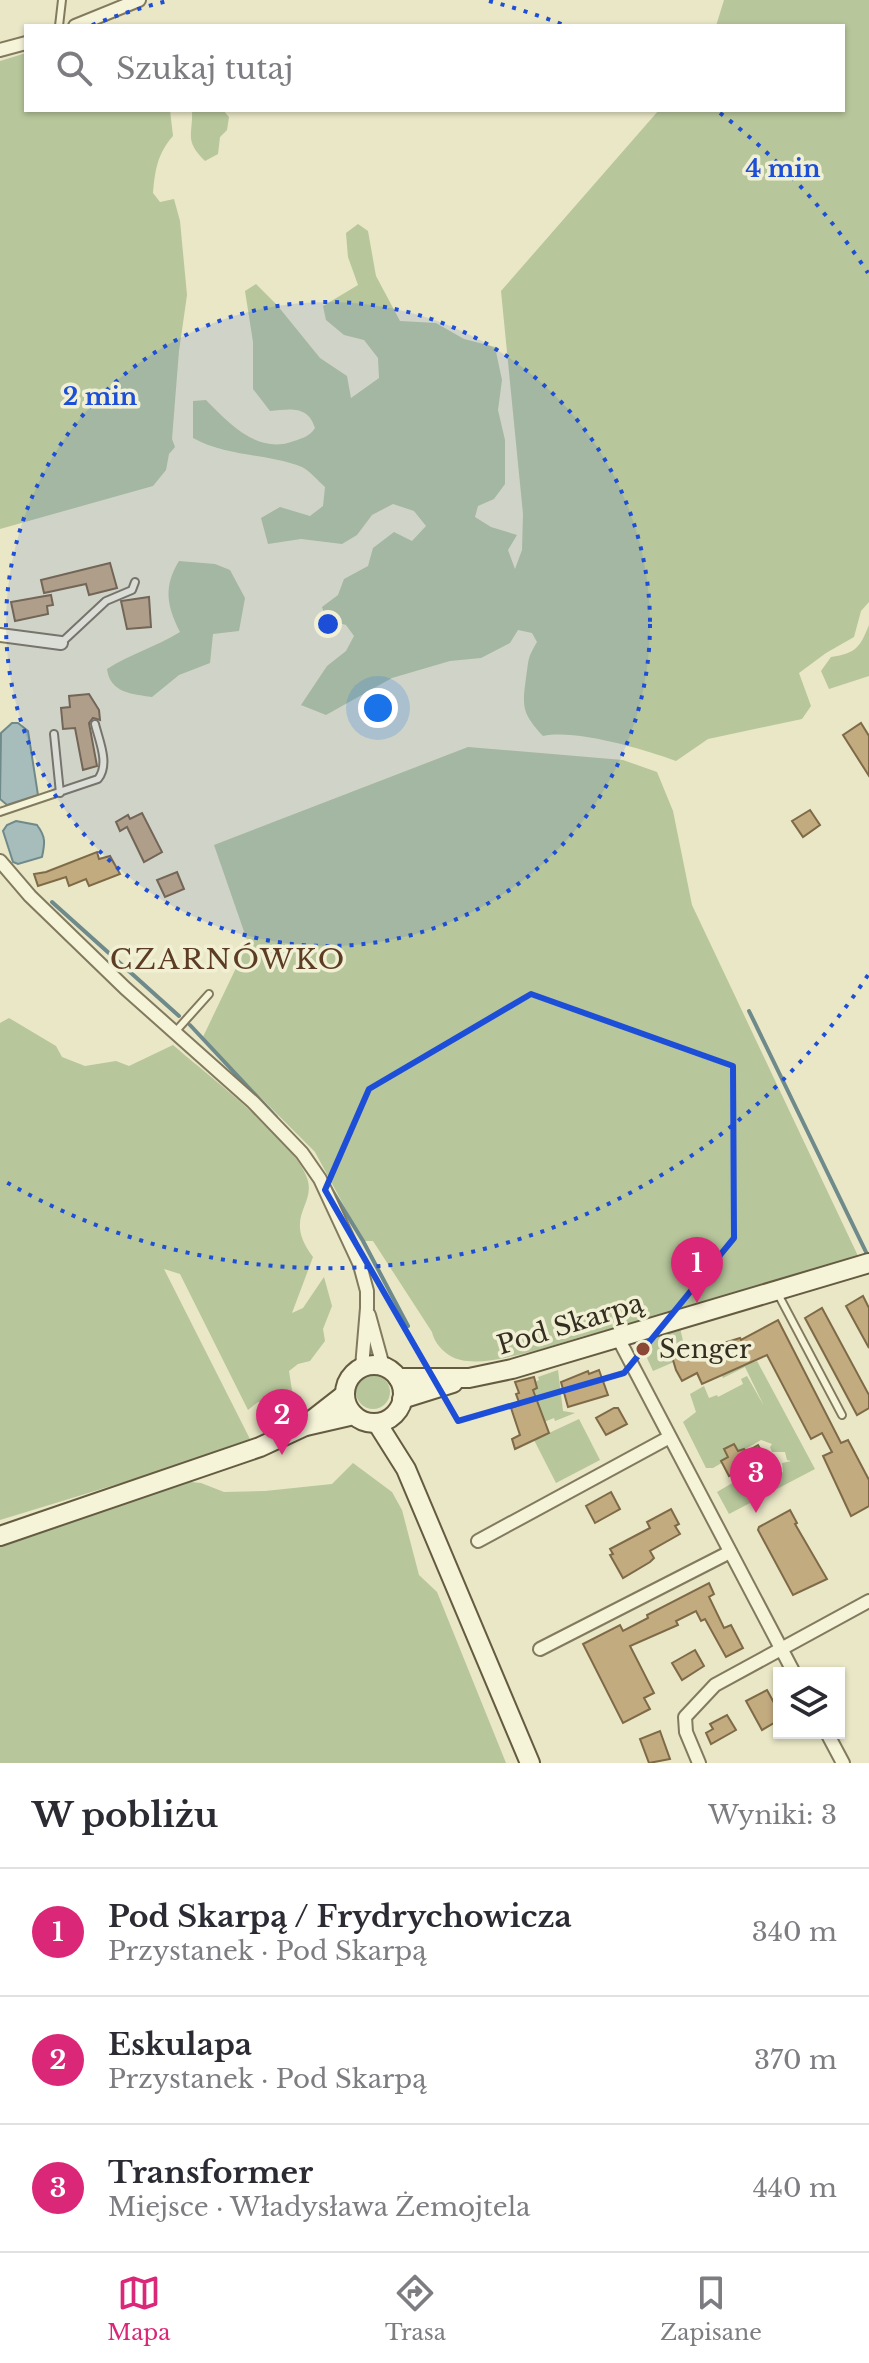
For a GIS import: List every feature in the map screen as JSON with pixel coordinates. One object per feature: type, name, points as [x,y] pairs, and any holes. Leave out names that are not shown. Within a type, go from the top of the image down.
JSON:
[{"type":"street","points":[[80,24],[139,0]]},
{"type":"street","points":[[0,50],[24,44]]},
{"type":"street","points":[[0,635],[61,643]]},
{"type":"street","points":[[0,861],[36,902],[253,1102],[302,1153],[320,1179],[360,1265],[367,1291],[362,1367]]},
{"type":"street","name":"Pod Skarpą","points":[[399,1406],[469,1378],[512,1369],[869,1263]]},
{"type":"street","points":[[367,1308],[383,1366]]},
{"type":"street","points":[[617,1336],[791,1667]]},
{"type":"street","points":[[399,1406],[377,1423],[360,1420],[348,1409],[344,1395],[347,1381],[362,1367],[369,1365],[383,1366],[398,1378],[402,1386],[399,1406],[406,1469]]},
{"type":"street","name":"Pod Skarpą","points":[[398,1378],[469,1378]]},
{"type":"street","points":[[303,1427],[344,1395]]},
{"type":"street","points":[[0,1536],[260,1447],[303,1427],[354,1415]]},
{"type":"street","points":[[377,1423],[406,1469],[530,1763]]},
{"type":"street","points":[[478,1541],[668,1438]]},
{"type":"street","points":[[540,1649],[730,1552]]},
{"type":"street","points":[[699,1763],[686,1732],[685,1717],[715,1685],[869,1601]]},
{"type":"street","points":[[830,1739],[843,1763]]},
{"type":"lane","points":[[59,24],[62,0]]},
{"type":"lane","points":[[61,643],[106,601],[132,590],[135,582]]},
{"type":"lane","points":[[0,812],[98,779],[105,764],[95,724]]},
{"type":"lane","points":[[54,734],[60,793]]},
{"type":"lane","points":[[175,1032],[209,994]]},
{"type":"lane","points":[[776,1291],[842,1415]]},
{"type":"highlighted area","points":[[531,994],[733,1066],[734,1238],[624,1373],[458,1421],[325,1190],[369,1089]]},
{"type":"green space","points":[[724,0],[869,0],[869,602],[861,611],[854,637],[799,673],[811,706],[802,719],[708,739],[676,761],[591,738],[543,736],[527,715],[524,703],[529,659],[537,642],[532,633],[518,630],[510,643],[481,658],[450,661],[392,678],[326,715],[301,705],[327,666],[346,651],[354,636],[346,625],[326,619],[322,607],[338,595],[344,579],[368,566],[373,548],[394,532],[412,541],[426,526],[414,511],[393,504],[372,515],[357,535],[342,544],[301,539],[268,544],[261,518],[280,507],[310,516],[323,506],[325,487],[302,467],[219,449],[193,438],[193,401],[206,400],[246,435],[268,444],[297,440],[309,435],[315,428],[303,412],[291,409],[270,411],[253,389],[253,342],[245,291],[256,284],[277,305],[320,358],[347,376],[351,398],[379,378],[378,358],[364,340],[344,335],[326,320],[323,306],[358,285],[348,257],[346,233],[358,224],[368,231],[376,276],[400,321],[436,323],[464,339],[495,347],[502,380],[498,410],[505,440],[505,484],[494,499],[478,506],[475,517],[491,527],[517,535],[508,550],[515,569],[522,550],[523,514],[501,291],[657,112],[845,112],[845,24],[717,24]]},
{"type":"green space","points":[[24,54],[24,112],[170,112],[173,136],[163,149],[158,163],[153,193],[160,202],[174,199],[180,221],[187,295],[172,439],[175,447],[169,454],[166,470],[153,486],[0,529],[0,61]]},
{"type":"green space","points":[[192,112],[225,112],[229,117],[227,130],[220,137],[218,154],[205,161],[194,148]]},
{"type":"green space","points":[[179,561],[215,564],[230,570],[245,598],[239,631],[213,634],[210,663],[179,675],[152,697],[123,691],[112,683],[107,669],[180,632],[169,596],[171,579]]},
{"type":"green space","points":[[869,625],[869,676],[829,689],[821,671],[831,657],[856,648]]},
{"type":"green space","points":[[468,747],[623,760],[657,772],[673,811],[692,905],[858,1256],[521,1354],[488,1361],[461,1360],[439,1346],[373,1241],[363,1241],[315,1152],[202,1039],[248,943],[214,845]]},
{"type":"green space","points":[[9,1018],[56,1046],[62,1057],[85,1066],[116,1061],[129,1066],[173,1045],[248,1108],[286,1146],[307,1178],[308,1196],[300,1231],[313,1257],[292,1313],[303,1308],[324,1277],[332,1306],[323,1329],[325,1341],[310,1361],[298,1364],[289,1371],[293,1397],[277,1403],[258,1402],[248,1410],[180,1274],[164,1269],[252,1443],[0,1520],[0,1023]]},
{"type":"green space","points":[[680,1328],[684,1345],[670,1350],[674,1362],[653,1371],[647,1358],[652,1342],[648,1338]]},
{"type":"green space","points":[[757,1361],[815,1469],[729,1514],[717,1492],[744,1476],[750,1481],[770,1470],[778,1475],[783,1472],[782,1463],[791,1461],[787,1460],[785,1452],[772,1452],[772,1444],[761,1440],[713,1468],[706,1468],[683,1422],[696,1412],[690,1394],[704,1386],[709,1398],[718,1397],[743,1384],[741,1379],[747,1376],[764,1406],[745,1367],[723,1378],[720,1372]]},
{"type":"green space","points":[[558,1370],[563,1411],[575,1413],[544,1422],[532,1390],[537,1388],[535,1382],[539,1380],[538,1377]]},
{"type":"green space","points":[[373,1375],[385,1380],[390,1392],[385,1404],[373,1409],[361,1404],[356,1392],[361,1380]]},
{"type":"green space","points":[[579,1419],[600,1460],[556,1483],[534,1440]]},
{"type":"green space","points":[[353,1463],[392,1492],[402,1510],[419,1575],[437,1592],[506,1763],[0,1763],[0,1545],[181,1481],[201,1483],[224,1492],[332,1484]]},
{"type":"shaded area","points":[[12,723],[18,723],[28,731],[38,795],[7,805],[0,799],[1,733]]},
{"type":"shaded area","points":[[16,821],[37,825],[44,840],[42,857],[18,864],[13,862],[3,831]]},
{"type":"building","points":[[110,563],[117,588],[89,595],[86,584],[44,593],[41,580]]},
{"type":"building","points":[[51,595],[53,605],[47,606],[48,614],[15,621],[11,602]]},
{"type":"building","points":[[149,597],[151,627],[127,629],[121,601]]},
{"type":"building","points":[[89,694],[99,710],[100,720],[93,718],[89,723],[97,766],[83,770],[75,728],[63,729],[61,708],[70,707],[69,696]]},
{"type":"building","points":[[861,723],[869,736],[869,776],[843,735]]},
{"type":"building","points":[[810,810],[820,825],[803,837],[792,821]]},
{"type":"building","points":[[142,813],[162,852],[144,862],[127,827],[120,831],[116,822],[128,815],[130,819]]},
{"type":"building","points":[[97,852],[99,859],[110,856],[120,874],[89,886],[86,879],[69,886],[66,877],[38,886],[34,874]]},
{"type":"building","points":[[177,872],[184,889],[165,897],[157,880]]},
{"type":"building","points":[[863,1296],[869,1308],[869,1348],[846,1306]]},
{"type":"building","points":[[822,1308],[869,1395],[869,1408],[857,1415],[805,1318]]},
{"type":"building","points":[[778,1320],[841,1443],[848,1440],[869,1480],[869,1506],[851,1516],[823,1456],[832,1452],[822,1433],[811,1439],[767,1355],[702,1384],[697,1373],[682,1381],[676,1370],[670,1350],[695,1342],[698,1351],[741,1340]]},
{"type":"building","points":[[599,1370],[608,1395],[568,1407],[561,1382]]},
{"type":"building","points":[[534,1377],[537,1388],[533,1390],[549,1433],[515,1449],[512,1439],[520,1435],[511,1408],[520,1405],[515,1382]]},
{"type":"building","points":[[618,1408],[627,1424],[606,1435],[596,1418]]},
{"type":"building","points":[[734,1444],[738,1451],[744,1449],[746,1452],[758,1445],[772,1469],[750,1481],[743,1468],[729,1476],[721,1461],[728,1457],[724,1449]]},
{"type":"building","points":[[611,1492],[620,1509],[595,1523],[586,1506]]},
{"type":"building","points":[[671,1509],[679,1524],[675,1526],[680,1534],[650,1551],[654,1558],[650,1562],[623,1578],[610,1555],[613,1554],[610,1549],[650,1528],[647,1522]]},
{"type":"building","points":[[790,1510],[827,1579],[793,1595],[758,1530]]},
{"type":"building","points":[[709,1583],[714,1594],[709,1597],[724,1628],[731,1625],[743,1648],[726,1657],[705,1619],[701,1621],[696,1611],[676,1621],[678,1625],[630,1646],[654,1693],[644,1698],[650,1709],[623,1723],[583,1644],[620,1625],[623,1631]]},
{"type":"building","points":[[695,1650],[704,1666],[682,1680],[672,1663]]},
{"type":"building","points":[[767,1690],[773,1701],[773,1724],[762,1730],[746,1701]]},
{"type":"building","points":[[727,1715],[736,1730],[711,1744],[706,1733],[713,1729],[710,1724]]},
{"type":"building","points":[[660,1731],[670,1759],[649,1763],[640,1739]]},
{"type":"waterway","points":[[52,902],[179,1016]]},
{"type":"waterway","points":[[749,1011],[866,1252]]},
{"type":"waterway","points":[[190,1025],[276,1117]]},
{"type":"waterway","points":[[330,1187],[408,1326]]},
{"type":"place","name":"Pod Skarpą / Frydrychowicza","points":[[697,1303]]},
{"type":"place","name":"Senger","points":[[643,1349]]},
{"type":"place","name":"Eskulapa","points":[[282,1455]]},
{"type":"place","name":"Transformer","points":[[756,1513]]},
{"type":"district","name":"CZARNÓWKO","points":[[228,959]]}]
